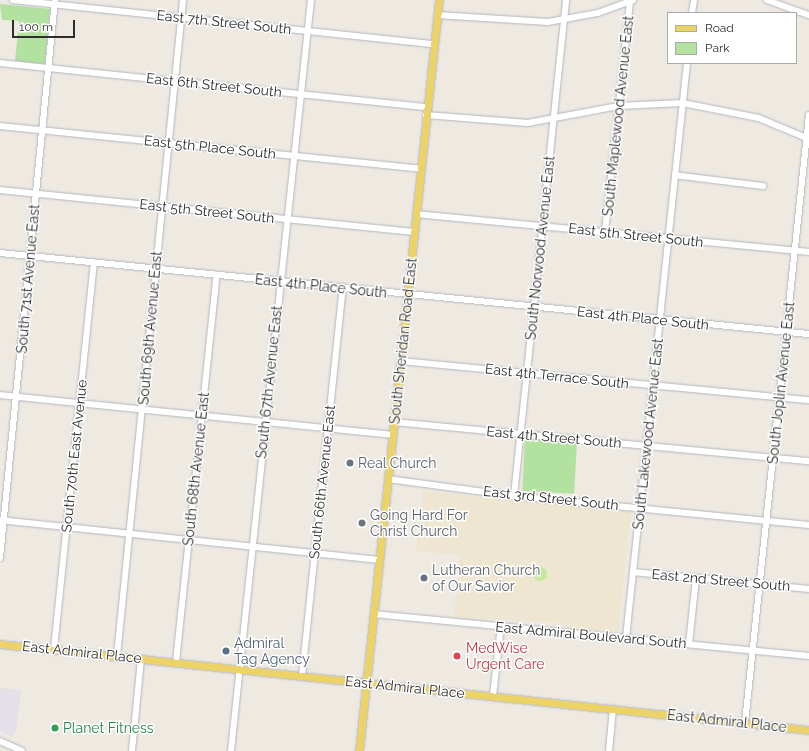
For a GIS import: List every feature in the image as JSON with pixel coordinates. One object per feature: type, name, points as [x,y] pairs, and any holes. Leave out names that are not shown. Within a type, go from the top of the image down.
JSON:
[{"type":"main road","name":"South Sheridan Road East","points":[[359,751],[438,0]]},
{"type":"main road","name":"East Admiral Place","points":[[0,644],[809,730]]},
{"type":"street","name":"East 7th Street South","points":[[13,0],[55,2],[181,18],[434,44]]},
{"type":"street","name":"South 69th Avenue East","points":[[117,656],[183,0]]},
{"type":"street","name":"South 67th Avenue East","points":[[231,751],[251,546],[311,0]]},
{"type":"street","name":"South Norwood Avenue East","points":[[514,496],[566,0]]},
{"type":"street","points":[[437,15],[519,23],[564,21],[631,0]]},
{"type":"street","name":"South Maplewood Avenue East","points":[[605,232],[631,0]]},
{"type":"street","points":[[692,12],[694,0]]},
{"type":"street","points":[[767,0],[809,15]]},
{"type":"street","name":"South 71st Avenue East","points":[[0,558],[2,521],[16,396],[55,2]]},
{"type":"street","name":"East 6th Street South","points":[[0,63],[427,107]]},
{"type":"street","name":"South Lakewood Avenue East","points":[[626,638],[687,64]]},
{"type":"street","points":[[426,115],[500,123],[554,120],[619,106],[683,103],[741,113],[808,138]]},
{"type":"street","name":"South Joplin Avenue East","points":[[745,723],[808,138],[809,115]]},
{"type":"street","name":"East 5th Place South","points":[[0,126],[420,169]]},
{"type":"street","points":[[675,174],[762,186]]},
{"type":"street","name":"East 5th Street South","points":[[0,190],[414,232]]},
{"type":"street","name":"East 5th Street South","points":[[416,214],[809,252]]},
{"type":"street","name":"East 4th Place South","points":[[0,253],[809,334]]},
{"type":"street","name":"South 70th East Avenue","points":[[54,649],[94,263]]},
{"type":"street","name":"South 68th Avenue East","points":[[176,662],[217,275]]},
{"type":"street","name":"South 66th Avenue East","points":[[302,676],[343,288]]},
{"type":"street","name":"East 4th Terrace South","points":[[401,361],[809,400]]},
{"type":"street","points":[[0,395],[328,428],[393,436]]},
{"type":"street","name":"East 4th Street South","points":[[394,422],[809,461]]},
{"type":"street","name":"East 3rd Street South","points":[[388,479],[514,496],[809,525]]},
{"type":"street","points":[[2,521],[379,560]]},
{"type":"street","name":"East 2nd Street South","points":[[633,572],[809,589]]},
{"type":"street","points":[[690,644],[696,578]]},
{"type":"street","name":"East Admiral Boulevard South","points":[[374,614],[809,656]]},
{"type":"street","points":[[493,696],[501,626]]},
{"type":"street","points":[[132,751],[141,659]]},
{"type":"street","points":[[608,751],[613,709]]},
{"type":"street","points":[[0,741],[22,751]]},
{"type":"shaded area","points":[[423,491],[631,512],[618,632],[567,628],[562,623],[454,617],[460,555],[416,551]]},
{"type":"shaded area","points":[[0,688],[21,690],[16,731],[12,737],[0,731]]},
{"type":"green space","points":[[0,4],[50,9],[45,64],[15,61],[19,21],[2,20]]},
{"type":"green space","points":[[525,439],[577,442],[574,494],[522,491]]},
{"type":"green space","points":[[537,567],[543,567],[547,571],[547,577],[543,581],[537,581],[533,577],[533,571]]},
{"type":"place","name":"Real Church","points":[[350,463]]},
{"type":"place","name":"Going Hard For Christ Church","points":[[362,523]]},
{"type":"place","name":"Lutheran Church of Our Savior","points":[[424,578]]},
{"type":"place","name":"Admiral Tag Agency","points":[[226,651]]},
{"type":"place","name":"MedWise Urgent Care","points":[[457,656]]},
{"type":"place","name":"Planet Fitness","points":[[55,728]]}]
